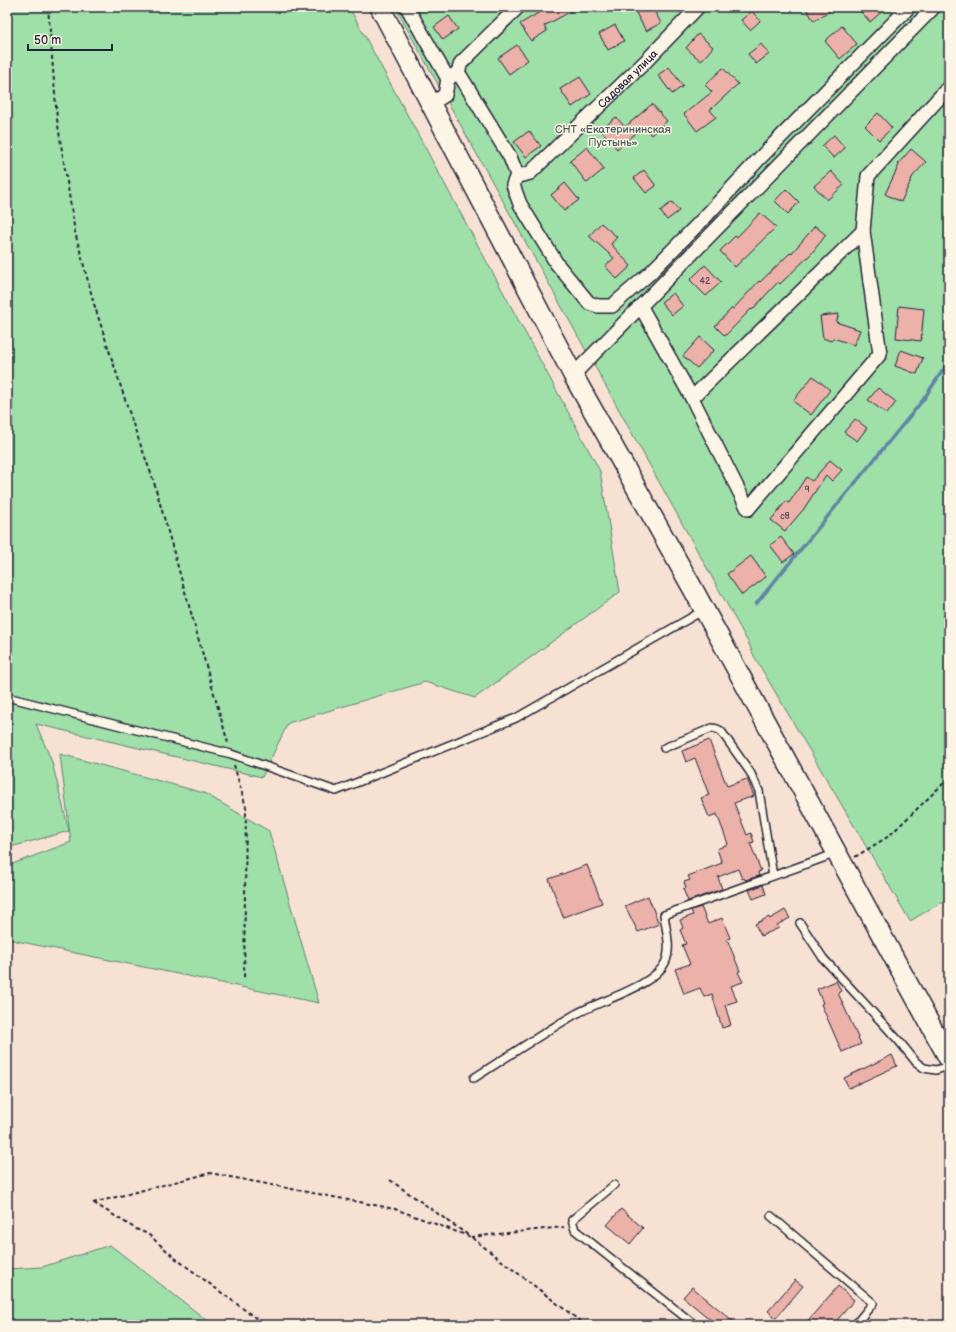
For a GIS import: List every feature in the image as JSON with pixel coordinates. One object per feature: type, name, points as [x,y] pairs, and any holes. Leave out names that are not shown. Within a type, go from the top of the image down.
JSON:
[{"type":"main road","points":[[380,7],[573,375],[705,610],[949,1059]]},
{"type":"street","points":[[407,7],[510,157],[517,175],[513,185],[520,204],[557,264],[589,303],[598,306],[612,306],[650,273],[758,160],[909,7]]},
{"type":"street","points":[[432,104],[445,95],[453,75],[461,63],[518,7]]},
{"type":"street","name":"Садовая улица","points":[[517,175],[530,173],[645,62],[698,7]]},
{"type":"street","points":[[573,375],[934,7]]},
{"type":"street","points":[[641,307],[692,398],[748,509],[880,354],[863,232],[868,176],[949,87]]},
{"type":"street","points":[[692,398],[863,232]]},
{"type":"lane","points":[[7,697],[231,754],[336,790],[516,718],[705,610]]},
{"type":"lane","points":[[664,748],[712,728],[721,731],[750,772],[759,792],[773,876]]},
{"type":"lane","points":[[474,1078],[576,1014],[629,991],[657,974],[665,964],[669,953],[664,915],[773,876],[840,859]]},
{"type":"lane","points":[[800,923],[823,958],[899,1041],[916,1062],[924,1068],[936,1070],[949,1066]]},
{"type":"lane","points":[[614,1185],[572,1220],[575,1230],[695,1325]]},
{"type":"lane","points":[[771,1216],[873,1303],[855,1325]]},
{"type":"path","points":[[35,7],[61,7]]},
{"type":"path","points":[[48,8],[57,119],[75,232],[94,304],[133,424],[153,479],[246,808],[244,980]]},
{"type":"path","points":[[7,31],[7,49]]},
{"type":"path","points":[[840,859],[889,836],[949,778]]},
{"type":"path","points":[[265,1325],[175,1258],[148,1234],[136,1229],[93,1203],[210,1174],[395,1209],[471,1237],[574,1226]]},
{"type":"path","points":[[390,1180],[471,1237],[585,1325]]},
{"type":"green space","points":[[7,7],[349,7],[600,471],[620,592],[475,698],[425,682],[288,723],[262,777],[36,724],[52,762],[69,831],[7,848]]},
{"type":"green space","name":"СНТ «Екатерининская Пустынь»","points":[[395,7],[949,7],[949,898],[910,921],[754,656],[748,642]]},
{"type":"green space","points":[[60,754],[204,793],[269,831],[319,1003],[7,939],[7,866],[71,842]]},
{"type":"green space","points":[[110,1245],[213,1325],[7,1325],[7,1269],[42,1267]]},
{"type":"building","points":[[548,7],[579,7],[544,26],[547,31],[531,41],[520,24]]},
{"type":"building","points":[[646,7],[652,7],[661,23],[646,31],[636,13]]},
{"type":"building","points":[[805,7],[836,7],[814,21]]},
{"type":"building","points":[[857,7],[887,7],[870,22]]},
{"type":"building","points":[[752,11],[760,21],[750,30],[741,20]]},
{"type":"building","points":[[449,16],[458,29],[443,40],[434,27]]},
{"type":"building","points":[[615,25],[624,41],[608,50],[599,34]]},
{"type":"building","points":[[842,26],[857,44],[840,59],[825,41]]},
{"type":"building","points":[[698,34],[713,47],[701,61],[686,48]]},
{"type":"building","points":[[761,44],[769,54],[756,64],[748,54]]},
{"type":"building","points":[[517,45],[528,60],[509,74],[498,58]]},
{"type":"building","points":[[669,67],[683,86],[672,94],[658,75]]},
{"type":"building","points":[[723,68],[738,84],[710,110],[716,117],[697,131],[684,114],[712,92],[705,85]]},
{"type":"building","points":[[580,77],[591,94],[572,107],[560,89]]},
{"type":"building","points":[[652,104],[667,121],[651,135],[644,126],[617,149],[601,130],[616,117],[625,127]]},
{"type":"building","points":[[878,113],[892,128],[879,140],[865,126]]},
{"type":"building","points":[[529,131],[541,146],[526,157],[514,142]]},
{"type":"building","points":[[834,135],[845,148],[834,158],[822,146]]},
{"type":"building","points":[[587,147],[604,169],[587,183],[570,161]]},
{"type":"building","points":[[911,149],[926,162],[913,176],[901,202],[885,194],[899,165],[898,164]]},
{"type":"building","points":[[644,170],[656,186],[646,193],[634,178]]},
{"type":"building","points":[[831,171],[844,185],[827,200],[814,186]]},
{"type":"building","points":[[565,183],[579,200],[564,211],[551,195]]},
{"type":"building","points":[[786,189],[799,202],[788,214],[775,201]]},
{"type":"building","points":[[672,202],[679,211],[667,220],[660,211]]},
{"type":"building","points":[[760,213],[776,227],[735,267],[720,251],[735,236],[737,237]]},
{"type":"building","points":[[601,223],[617,237],[611,244],[631,266],[617,279],[605,266],[614,258],[589,236]]},
{"type":"building","points":[[815,226],[826,235],[811,254],[780,284],[778,282],[725,336],[715,326],[759,281],[760,282],[790,253],[791,254]]},
{"type":"building","points":[[705,265],[721,282],[706,296],[690,280]]},
{"type":"building","points":[[673,293],[683,306],[672,315],[661,302]]},
{"type":"building","points":[[899,306],[924,309],[921,341],[896,338]]},
{"type":"building","points":[[839,314],[836,322],[860,330],[854,345],[833,338],[831,341],[823,338],[820,316]]},
{"type":"building","points":[[700,337],[714,350],[697,368],[683,356]]},
{"type":"building","points":[[901,350],[923,358],[917,374],[895,366]]},
{"type":"building","points":[[813,376],[830,390],[811,415],[793,401]]},
{"type":"building","points":[[878,388],[896,402],[887,414],[868,400]]},
{"type":"building","points":[[855,419],[867,428],[857,441],[844,432]]},
{"type":"building","points":[[830,460],[842,470],[832,481],[826,475],[803,510],[785,531],[771,520],[786,501],[789,503],[806,477],[812,481]]},
{"type":"building","points":[[781,537],[794,554],[783,562],[770,545]]},
{"type":"building","points":[[751,556],[766,577],[742,595],[727,574]]},
{"type":"building","points":[[709,740],[727,786],[747,779],[754,796],[734,803],[747,835],[751,833],[754,842],[750,843],[761,871],[758,872],[759,876],[745,880],[744,878],[742,879],[738,869],[718,877],[722,889],[688,901],[683,889],[686,888],[684,882],[690,880],[688,876],[722,863],[717,849],[728,844],[717,814],[709,817],[701,798],[709,795],[695,758],[686,762],[682,751]]},
{"type":"building","points":[[587,865],[602,903],[563,917],[549,879]]},
{"type":"building","points":[[763,885],[766,894],[753,899],[749,890]]},
{"type":"building","points":[[648,896],[659,924],[638,932],[625,906]]},
{"type":"building","points":[[701,907],[708,924],[722,918],[730,938],[727,939],[743,982],[731,986],[737,1001],[725,1005],[731,1025],[722,1028],[712,994],[704,997],[700,988],[684,994],[675,969],[690,964],[682,945],[686,944],[680,930],[683,928],[680,920],[693,915],[691,910]]},
{"type":"building","points":[[785,910],[790,918],[777,925],[779,928],[761,936],[755,924],[769,917],[770,919]]},
{"type":"building","points":[[836,981],[841,991],[838,993],[861,1044],[842,1052],[821,1004],[823,1003],[817,989]]},
{"type":"building","points":[[892,1055],[897,1066],[849,1088],[844,1078]]},
{"type":"building","points":[[621,1209],[643,1228],[630,1244],[607,1225]]},
{"type":"building","points":[[795,1280],[803,1286],[776,1318],[768,1311]]},
{"type":"building","points":[[838,1286],[854,1300],[833,1325],[804,1325]]},
{"type":"building","points":[[692,1287],[738,1325],[717,1325],[683,1297]]},
{"type":"waterway","points":[[756,604],[923,400],[949,361]]}]
